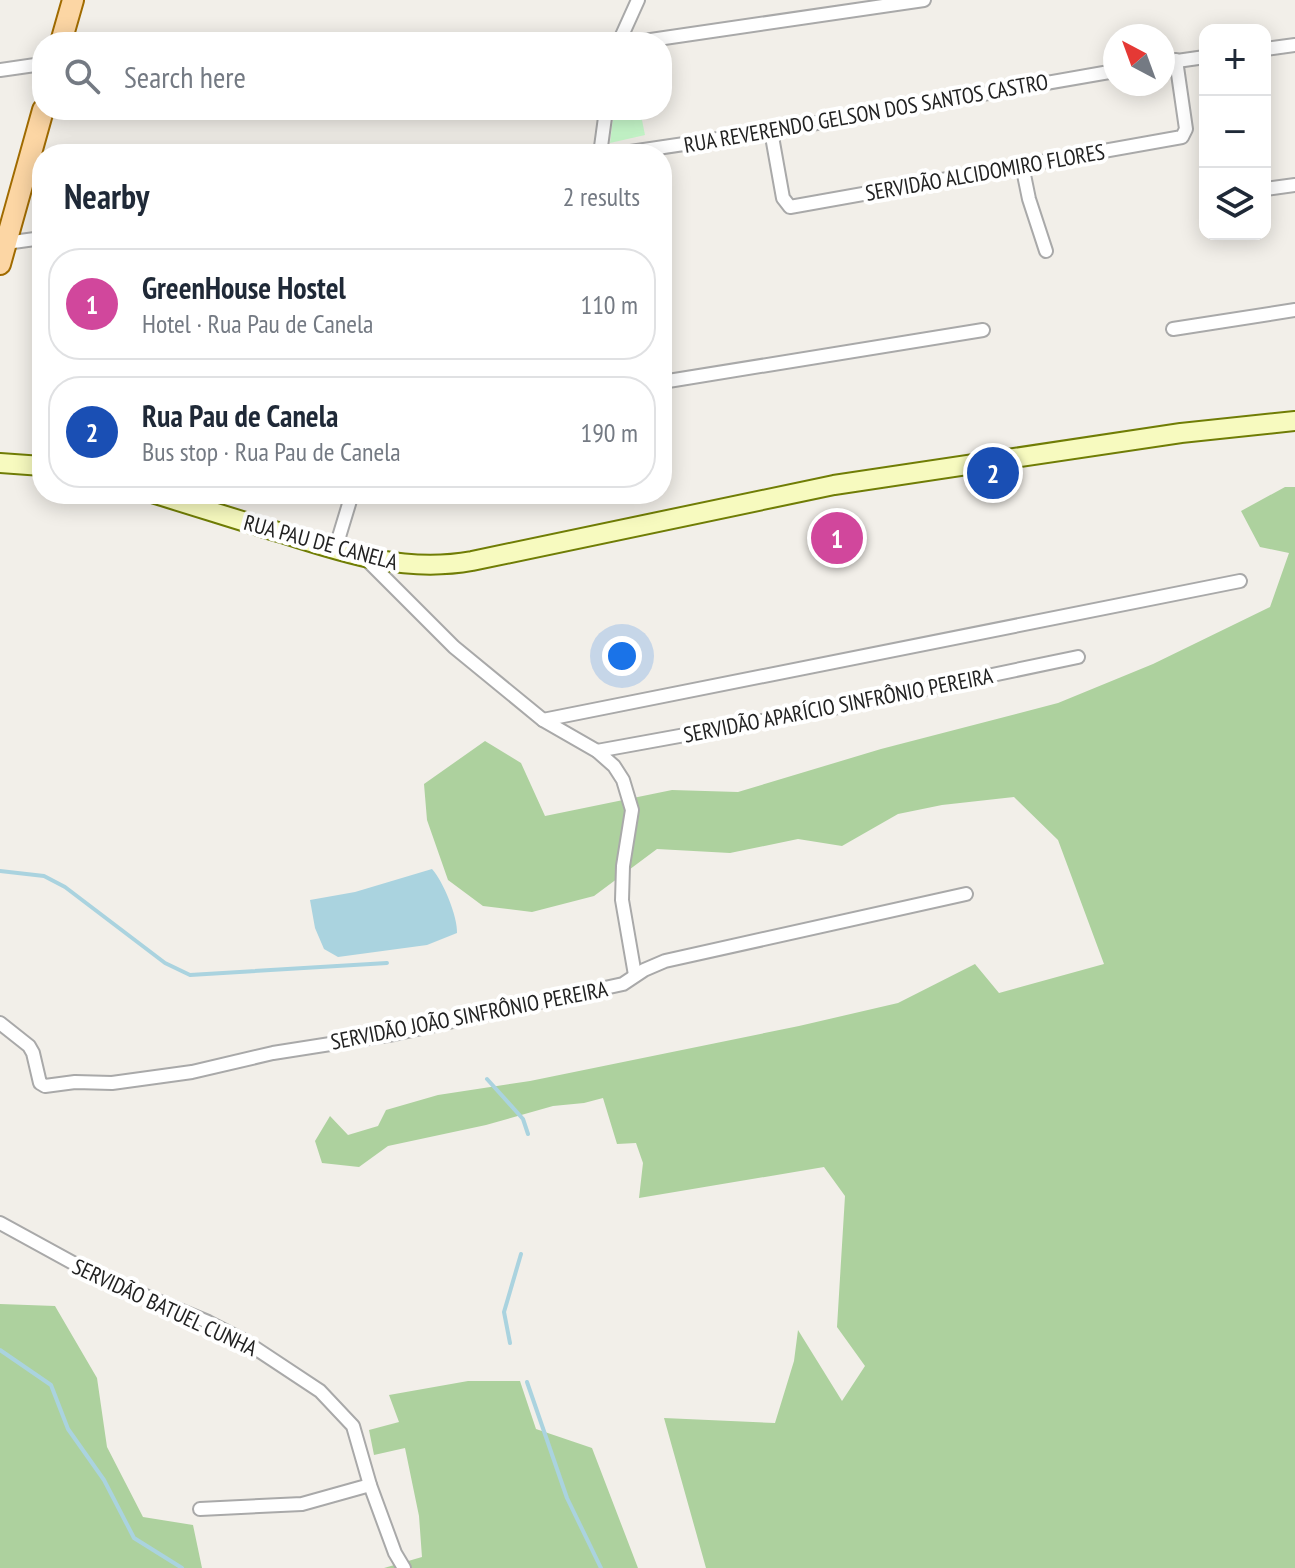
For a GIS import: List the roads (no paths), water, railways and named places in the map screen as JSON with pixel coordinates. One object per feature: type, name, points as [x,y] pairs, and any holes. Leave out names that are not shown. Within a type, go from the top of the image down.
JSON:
[{"type":"main road","points":[[64,32],[73,0]]},
{"type":"main road","points":[[34,144],[40,120]]},
{"type":"main road","points":[[0,264],[32,150]]},
{"type":"street","points":[[624,32],[638,0]]},
{"type":"street","points":[[672,37],[924,0]]},
{"type":"street","points":[[1271,48],[1295,45]]},
{"type":"street","points":[[1175,61],[1199,58]]},
{"type":"street","points":[[0,70],[32,65]]},
{"type":"street","name":"RUA REVERENDO GELSON DOS SANTOS CASTRO","points":[[672,146],[1103,73]]},
{"type":"street","name":"SERVIDÃO ALCIDOMIRO FLORES","points":[[771,131],[783,198],[790,207],[1182,137],[1186,129],[1175,83]]},
{"type":"street","points":[[601,144],[605,120]]},
{"type":"street","points":[[1022,165],[1046,251]]},
{"type":"street","points":[[1271,188],[1295,185]]},
{"type":"street","points":[[6,243],[32,239]]},
{"type":"street","points":[[1173,329],[1295,310]]},
{"type":"street","points":[[672,380],[983,330]]},
{"type":"street","name":"RUA PAU DE CANELA","points":[[187,504],[366,559],[415,566],[452,565],[861,480],[1181,433],[1295,421]]},
{"type":"street","points":[[0,463],[32,465]]},
{"type":"street","points":[[335,550],[349,504]]},
{"type":"street","points":[[366,559],[437,632],[543,720],[597,751],[614,766],[623,780],[632,810],[621,885],[635,975]]},
{"type":"street","points":[[543,720],[1240,581]]},
{"type":"street","name":"SERVIDÃO APARÍCIO SINFRÔNIO PEREIRA","points":[[597,751],[839,707],[1078,657]]},
{"type":"street","name":"SERVIDÃO JOÃO SINFRÔNIO PEREIRA","points":[[0,1023],[29,1046],[40,1083],[45,1086],[75,1082],[112,1083],[192,1072],[273,1053],[394,1034],[623,984],[665,961],[966,894]]},
{"type":"street","name":"SERVIDÃO BATUEL CUNHA","points":[[0,1223],[95,1275],[208,1322],[243,1340],[320,1391],[353,1426],[370,1485],[395,1553],[404,1568]]},
{"type":"street","points":[[200,1509],[302,1504],[370,1485]]},
{"type":"water","points":[[432,869],[449,900],[457,933],[427,945],[338,957],[324,949],[315,928],[310,900],[355,892]]},
{"type":"waterway","points":[[0,871],[44,876],[65,887],[165,963],[190,975],[387,963]]},
{"type":"waterway","points":[[487,1079],[523,1119],[528,1134]]},
{"type":"waterway","points":[[510,1343],[504,1312],[521,1254]]},
{"type":"waterway","points":[[0,1350],[51,1385],[68,1429],[104,1480],[134,1538],[182,1568]]},
{"type":"waterway","points":[[527,1382],[567,1498],[601,1568]]},
{"type":"place","name":"Rua Pau de Canela","points":[[993,473]]},
{"type":"place","name":"GreenHouse Hostel","points":[[837,538]]}]
